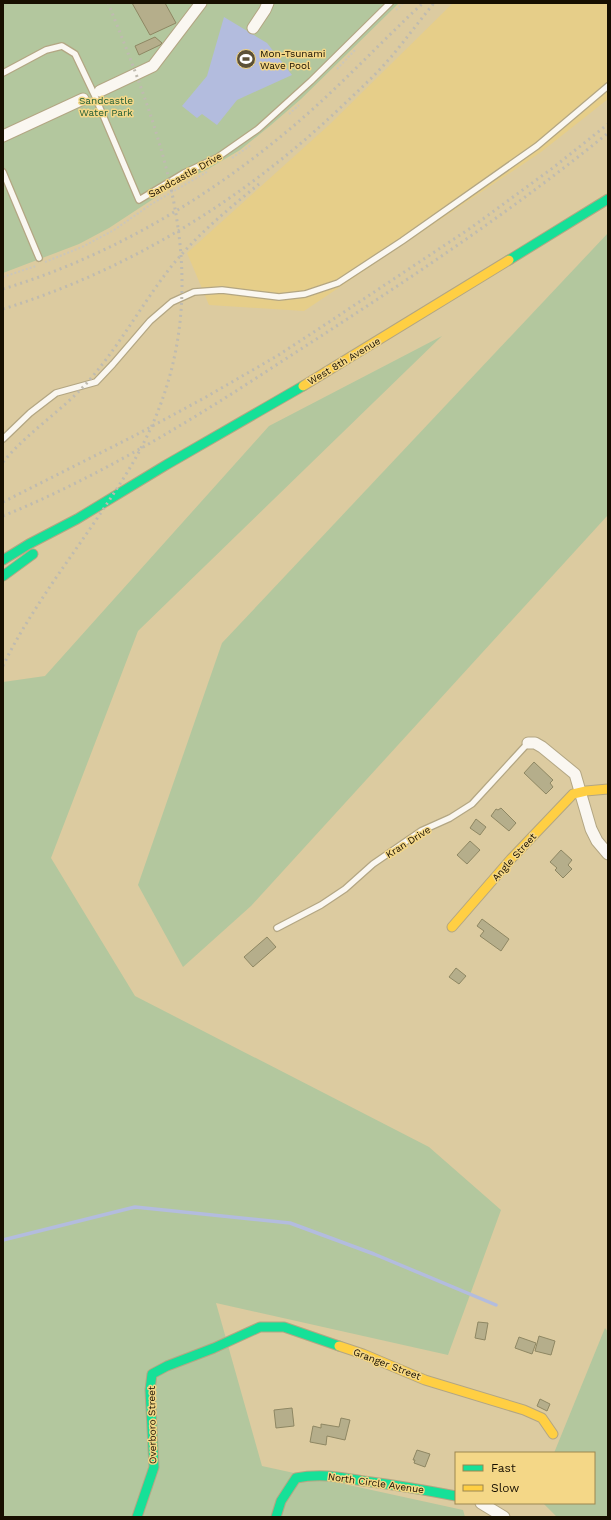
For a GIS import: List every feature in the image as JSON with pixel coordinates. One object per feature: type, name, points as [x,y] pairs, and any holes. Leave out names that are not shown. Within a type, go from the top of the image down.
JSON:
[{"type":"street","points":[[100,91],[153,66],[200,3]]},
{"type":"street","points":[[253,28],[268,3]]},
{"type":"street","points":[[3,136],[82,99]]},
{"type":"street","name":"West 8th Avenue","points":[[77,519],[166,465],[330,370],[608,200]]},
{"type":"street","points":[[3,560],[29,544],[77,519]]},
{"type":"street","points":[[3,576],[77,519]]},
{"type":"street","points":[[528,743],[535,743],[542,747],[575,774],[591,829],[597,841],[608,854]]},
{"type":"street","points":[[580,791],[608,789]]},
{"type":"street","name":"Angle Street","points":[[452,927],[511,859],[573,794],[580,791]]},
{"type":"street","name":"Granger Street","points":[[214,1348],[260,1327],[284,1327],[363,1354],[425,1380],[524,1410],[542,1418],[553,1434]]},
{"type":"street","name":"Overboro Street","points":[[137,1517],[154,1467],[150,1390],[152,1374],[167,1366],[214,1348]]},
{"type":"street","name":"North Circle Avenue","points":[[276,1517],[281,1501],[296,1478],[312,1475],[401,1486],[455,1496]]},
{"type":"street","points":[[483,1504],[504,1516]]},
{"type":"lane","name":"Sandcastle Drive","points":[[3,73],[46,50],[62,46],[75,54],[94,94],[139,200],[184,173],[218,158],[258,128],[311,81],[390,3]]},
{"type":"lane","points":[[3,439],[30,413],[56,393],[96,382],[150,321],[172,302],[194,292],[222,290],[279,297],[306,294],[338,283],[402,241],[537,146],[608,86]]},
{"type":"lane","points":[[3,172],[39,258]]},
{"type":"lane","name":"Kran Drive","points":[[276,928],[321,905],[339,893],[373,864],[421,830],[450,818],[472,804],[528,743]]},
{"type":"shaded area","points":[[453,3],[608,3],[608,99],[541,152],[304,311],[209,305],[187,253],[329,125]]},
{"type":"green space","name":"Sandcastle Water Park","points":[[3,3],[399,3],[301,99],[240,150],[208,169],[176,184],[109,228],[79,244],[3,273]]},
{"type":"green space","points":[[608,233],[608,515],[251,906],[183,967],[138,885],[222,643]]},
{"type":"green space","points":[[442,336],[138,631],[51,858],[135,996],[429,1147],[501,1210],[448,1355],[216,1303],[262,1466],[463,1510],[465,1517],[3,1517],[3,682],[45,676],[269,426]]},
{"type":"green space","points":[[605,1328],[608,1332],[608,1517],[557,1517],[544,1504],[595,1504],[595,1452],[554,1452]]},
{"type":"water","name":"Mon-Tsunami Wave Pool","points":[[224,17],[267,43],[292,75],[237,100],[217,125],[202,114],[197,118],[182,106],[207,76]]},
{"type":"building","points":[[132,3],[165,3],[176,23],[150,35]]},
{"type":"building","points":[[155,37],[162,43],[139,55],[135,46]]},
{"type":"building","points":[[534,762],[553,780],[550,783],[553,787],[546,794],[524,773]]},
{"type":"building","points":[[501,808],[516,823],[509,831],[491,816],[496,809],[498,810]]},
{"type":"building","points":[[476,819],[486,827],[480,835],[470,828]]},
{"type":"building","points":[[470,841],[480,850],[467,864],[457,855]]},
{"type":"building","points":[[561,850],[572,860],[568,865],[572,869],[563,878],[555,870],[557,868],[550,862]]},
{"type":"building","points":[[482,919],[509,939],[501,951],[480,936],[484,931],[477,926]]},
{"type":"building","points":[[267,937],[276,947],[253,967],[244,957]]},
{"type":"building","points":[[456,968],[466,976],[459,984],[449,977]]},
{"type":"building","points":[[478,1322],[488,1323],[485,1340],[475,1338]]},
{"type":"building","points":[[539,1336],[555,1341],[551,1355],[535,1351]]},
{"type":"building","points":[[519,1337],[536,1343],[532,1354],[515,1348]]},
{"type":"building","points":[[540,1399],[550,1404],[547,1411],[537,1406]]},
{"type":"building","points":[[292,1408],[294,1426],[276,1428],[274,1410]]},
{"type":"building","points":[[341,1418],[350,1420],[345,1440],[327,1436],[326,1445],[310,1442],[313,1426],[321,1428],[321,1424],[339,1427]]},
{"type":"building","points":[[417,1450],[430,1454],[425,1467],[414,1463],[415,1460],[413,1460]]},
{"type":"waterway","points":[[3,1240],[135,1207],[290,1223],[374,1254],[496,1305]]},
{"type":"railway","points":[[3,666],[19,635],[38,605],[128,471],[158,411],[175,352],[182,294],[179,236],[169,178],[132,62],[108,3]]},
{"type":"railway","points":[[3,289],[45,275],[125,240],[200,196],[236,171],[305,116],[423,3]]},
{"type":"railway","points":[[3,309],[50,293],[139,253],[224,202],[264,173],[302,142],[354,95],[376,74],[434,3]]},
{"type":"railway","points":[[3,502],[134,436],[277,356],[472,227],[554,167],[608,124]]},
{"type":"railway","points":[[3,516],[92,475],[178,427],[233,393],[377,300],[471,236],[608,133]]},
{"type":"railway","points":[[3,462],[12,451],[85,385],[107,358],[167,272],[199,236],[259,184]]},
{"type":"traffic: fast","points":[[509,260],[608,199]]},
{"type":"traffic: fast","points":[[3,560],[29,544],[77,519],[166,465],[303,386]]},
{"type":"traffic: fast","points":[[3,576],[33,554]]},
{"type":"traffic: fast","points":[[137,1517],[154,1467],[150,1390],[152,1374],[167,1366],[214,1348],[260,1327],[284,1327],[339,1346]]},
{"type":"traffic: fast","points":[[276,1517],[281,1501],[296,1478],[313,1476],[338,1477],[455,1496]]},
{"type":"traffic: slow","points":[[303,386],[509,260]]},
{"type":"traffic: slow","points":[[452,927],[511,859],[573,794],[608,789]]},
{"type":"traffic: slow","points":[[339,1346],[363,1354],[425,1380],[524,1410],[542,1418],[553,1434]]},
{"type":"place","name":"Mon-Tsunami Wave Pool","points":[[246,59]]}]
